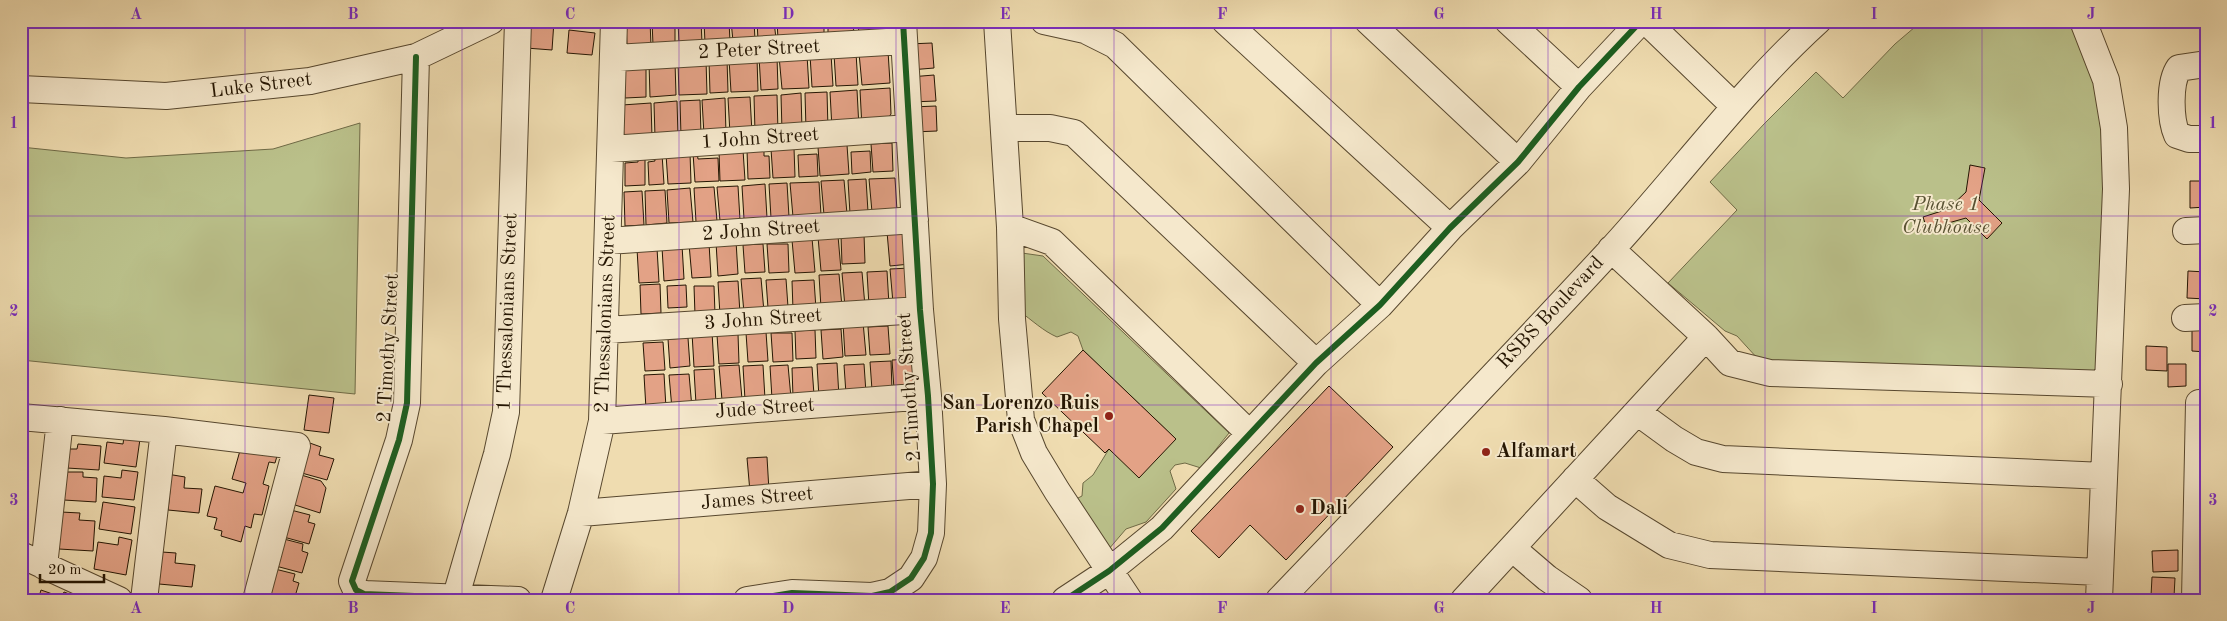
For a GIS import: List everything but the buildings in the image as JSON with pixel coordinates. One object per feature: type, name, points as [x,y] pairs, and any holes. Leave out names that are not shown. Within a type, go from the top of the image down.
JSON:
[{"type":"street","name":"Luke Street","points":[[21,89],[166,96],[310,82],[416,58],[491,21]]},
{"type":"street","name":"1 Thessalonians Street","points":[[456,596],[497,454],[506,412],[518,21]]},
{"type":"street","name":"2 Thessalonians Street","points":[[554,600],[581,513],[602,421],[615,58],[614,21]]},
{"type":"street","points":[[997,21],[1010,228],[1012,319],[1021,420],[1034,453],[1129,600]]},
{"type":"street","points":[[1044,21],[1085,30],[1115,45],[1380,304]]},
{"type":"street","points":[[1225,21],[1450,228]]},
{"type":"street","points":[[1368,21],[1518,162]]},
{"type":"street","points":[[1508,21],[1579,88]]},
{"type":"street","points":[[1065,600],[1109,571],[1162,528],[1316,364],[1380,304],[1450,228],[1518,162],[1579,88],[1640,21]]},
{"type":"street","points":[[1646,21],[1734,106]]},
{"type":"street","name":"RSBS Boulevard","points":[[1279,600],[1611,249],[1734,106],[1793,44],[1818,21]]},
{"type":"street","points":[[2083,21],[2106,80],[2114,128],[2116,189],[2099,600]]},
{"type":"street","name":"2 Timothy Street","points":[[747,600],[792,593],[872,596],[890,592],[911,578],[924,558],[931,533],[933,484],[928,396],[920,310],[904,31]]},
{"type":"street","name":"2 Peter Street","points":[[615,58],[904,31]]},
{"type":"street","name":"2 Timothy Street","points":[[416,58],[406,404],[399,440],[352,580],[356,590],[364,594],[456,596],[518,600]]},
{"type":"street","points":[[2206,64],[2179,68],[2174,76],[2172,124],[2176,135],[2189,139],[2206,139]]},
{"type":"street","name":"1 John Street","points":[[612,149],[909,128]]},
{"type":"street","points":[[1004,128],[1050,128],[1074,133],[1316,364]]},
{"type":"street","name":"2 John Street","points":[[608,241],[915,220]]},
{"type":"street","points":[[1010,228],[1052,242],[1250,434]]},
{"type":"street","points":[[1611,249],[1706,337],[1730,363],[1770,373],[2109,384]]},
{"type":"street","name":"3 John Street","points":[[606,330],[920,310]]},
{"type":"street","points":[[1464,600],[1706,337]]},
{"type":"street","name":"Jude Street","points":[[602,421],[928,396]]},
{"type":"street","points":[[2194,403],[2195,600]]},
{"type":"street","points":[[1638,412],[1674,439],[1696,452],[1722,459],[2104,476]]},
{"type":"street","points":[[21,417],[164,430],[297,446],[256,600]]},
{"type":"street","points":[[60,420],[33,560],[119,600]]},
{"type":"street","points":[[144,600],[164,430]]},
{"type":"street","points":[[1575,479],[1607,507],[1669,545],[1710,555],[2100,572]]},
{"type":"street","name":"James Street","points":[[581,513],[933,484]]},
{"type":"street","points":[[1512,548],[1547,578],[1579,600]]},
{"type":"green space","name":"Phase 1 Clubhouse","points":[[1922,21],[2068,21],[2093,70],[2107,161],[2101,376],[1929,374],[1758,359],[1737,336],[1725,331],[1668,283],[1737,210],[1710,182],[1764,124],[1816,72],[1843,98],[1895,44]]},
{"type":"green space","points":[[360,123],[355,394],[21,360],[21,147],[126,158],[273,149]]},
{"type":"green space","points":[[1022,253],[1043,256],[1229,433],[1201,468],[1185,463],[1175,465],[1170,471],[1176,489],[1146,522],[1126,529],[1108,550],[1076,499],[1082,496],[1083,483],[1093,475],[1109,449],[1176,439],[1083,350],[1078,336],[1071,332],[1057,337],[1052,335],[1019,311]]},
{"type":"cycle path","points":[[747,600],[792,593],[872,596],[890,592],[911,578],[924,558],[931,533],[933,484],[928,396],[920,310],[903,21]]},
{"type":"cycle path","points":[[1065,600],[1109,571],[1162,528],[1316,363],[1380,305],[1450,228],[1518,162],[1579,87],[1641,21]]},
{"type":"cycle path","points":[[416,57],[407,403],[399,440],[352,581],[356,590],[364,594],[518,600]]},
{"type":"place","name":"San Lorenzo Ruis Parish Chapel","points":[[1109,416]]},
{"type":"place","name":"Alfamart","points":[[1486,452]]},
{"type":"place","name":"Dali","points":[[1300,509]]}]
